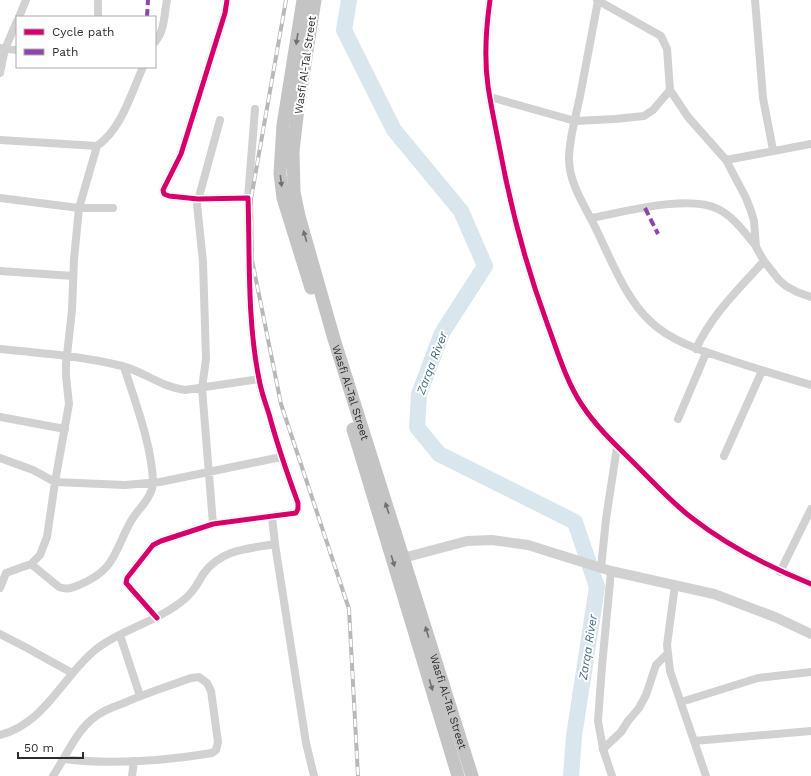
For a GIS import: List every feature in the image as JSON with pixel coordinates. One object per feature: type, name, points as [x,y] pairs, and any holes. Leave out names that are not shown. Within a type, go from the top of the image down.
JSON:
[{"type":"main road","name":"Wasfi Al-Tal Street","points":[[303,0],[283,125],[280,165],[283,198],[458,776]]},
{"type":"main road","name":"Wasfi Al-Tal Street","points":[[315,0],[298,108],[293,165],[294,192],[299,216],[325,308],[472,776]]},
{"type":"main road","points":[[280,165],[293,165]]},
{"type":"street","points":[[19,16],[26,0]]},
{"type":"street","points":[[98,0],[98,16]]},
{"type":"street","points":[[156,41],[160,36],[163,26],[167,0]]},
{"type":"street","points":[[227,0],[222,23],[181,154],[163,190],[166,196],[198,199],[248,198]]},
{"type":"street","points":[[490,0],[486,54],[488,86],[506,182],[530,274],[555,346],[581,404],[617,446],[691,518],[727,542],[780,572],[811,584]]},
{"type":"street","points":[[756,247],[754,221],[751,210],[726,160],[688,117],[670,90],[667,49],[661,36],[598,0],[569,160],[576,189],[622,282],[651,322],[662,330],[696,349],[762,371],[811,385]]},
{"type":"street","points":[[755,0],[763,98],[773,150]]},
{"type":"street","points":[[0,73],[2,48],[16,23]]},
{"type":"street","points":[[2,48],[16,50]]},
{"type":"street","points":[[0,588],[3,572],[31,564],[40,555],[47,537],[70,399],[66,376],[79,208],[97,146],[105,140],[118,122],[143,68]]},
{"type":"street","points":[[490,97],[575,121],[638,118],[653,110],[670,90]]},
{"type":"street","points":[[157,618],[126,583],[127,578],[153,545],[161,540],[213,524],[296,513],[298,509],[298,503],[281,457],[259,379],[251,316],[248,266],[248,198],[255,109]]},
{"type":"street","points":[[213,524],[210,471],[202,388],[206,359],[203,262],[197,211],[198,199],[220,120]]},
{"type":"street","points":[[0,140],[97,146]]},
{"type":"street","points":[[726,160],[811,144]]},
{"type":"street","points":[[0,198],[79,208],[113,208]]},
{"type":"street","points":[[591,218],[673,204],[694,203],[718,209],[726,214],[743,230],[778,280],[797,292],[811,297]]},
{"type":"street","points":[[696,349],[702,336],[715,316],[764,261]]},
{"type":"street","points":[[0,271],[74,276]]},
{"type":"street","points":[[0,349],[104,361],[124,367],[160,384],[185,390],[259,379]]},
{"type":"street","points":[[678,419],[706,353]]},
{"type":"street","points":[[31,564],[62,588],[73,587],[96,576],[106,568],[114,557],[131,522],[148,497],[153,482],[148,449],[124,367]]},
{"type":"street","points":[[724,456],[762,371]]},
{"type":"street","points":[[0,417],[65,429]]},
{"type":"street","points":[[612,776],[603,749],[598,721],[601,568],[606,519],[617,446]]},
{"type":"street","points":[[0,458],[33,470],[55,482],[125,485],[153,482],[281,457]]},
{"type":"street","points":[[780,572],[811,509]]},
{"type":"street","points":[[272,517],[306,743],[314,776]]},
{"type":"street","points":[[403,558],[453,544],[479,540],[504,541],[522,544],[554,552],[601,568],[700,590],[775,617],[811,634]]},
{"type":"street","points":[[0,735],[9,733],[31,721],[56,694],[72,673],[94,651],[120,635],[157,618],[175,607],[196,588],[208,569],[220,557],[232,552],[275,544]]},
{"type":"street","points":[[675,585],[668,633],[667,654],[670,671],[706,776]]},
{"type":"street","points":[[0,634],[72,673]]},
{"type":"street","points":[[120,635],[140,696]]},
{"type":"street","points":[[603,749],[621,732],[639,708],[646,696],[653,669],[656,664],[667,654]]},
{"type":"street","points":[[681,702],[758,678],[811,672]]},
{"type":"street","points":[[53,776],[82,730],[91,720],[102,712],[140,696],[191,678],[197,677],[202,679],[207,683],[211,691],[217,747],[212,753],[172,759],[134,761],[84,761],[64,759]]},
{"type":"street","points":[[694,741],[811,731]]},
{"type":"street","points":[[132,776],[134,761]]},
{"type":"waterway","name":"Zarqa River","points":[[349,0],[344,30],[394,130],[461,211],[485,266],[442,333],[419,394],[417,427],[439,454],[575,522],[597,587],[574,736],[571,776]]},
{"type":"railway","points":[[286,0],[251,199],[252,260],[281,404],[349,609],[358,776]]},
{"type":"marked path","points":[[147,16],[148,0]]},
{"type":"marked path","points":[[645,208],[658,234]]},
{"type":"cycle path","points":[[157,618],[126,583],[127,578],[153,545],[213,524],[296,513],[298,509],[298,503],[282,458],[262,392],[255,356],[252,334],[248,198],[198,199],[169,196],[164,194],[163,190],[181,154],[225,13],[227,0]]},
{"type":"cycle path","points":[[490,0],[486,43],[488,86],[509,194],[539,302],[562,365],[576,396],[594,422],[608,437],[685,512],[734,547],[764,563],[811,584]]}]
